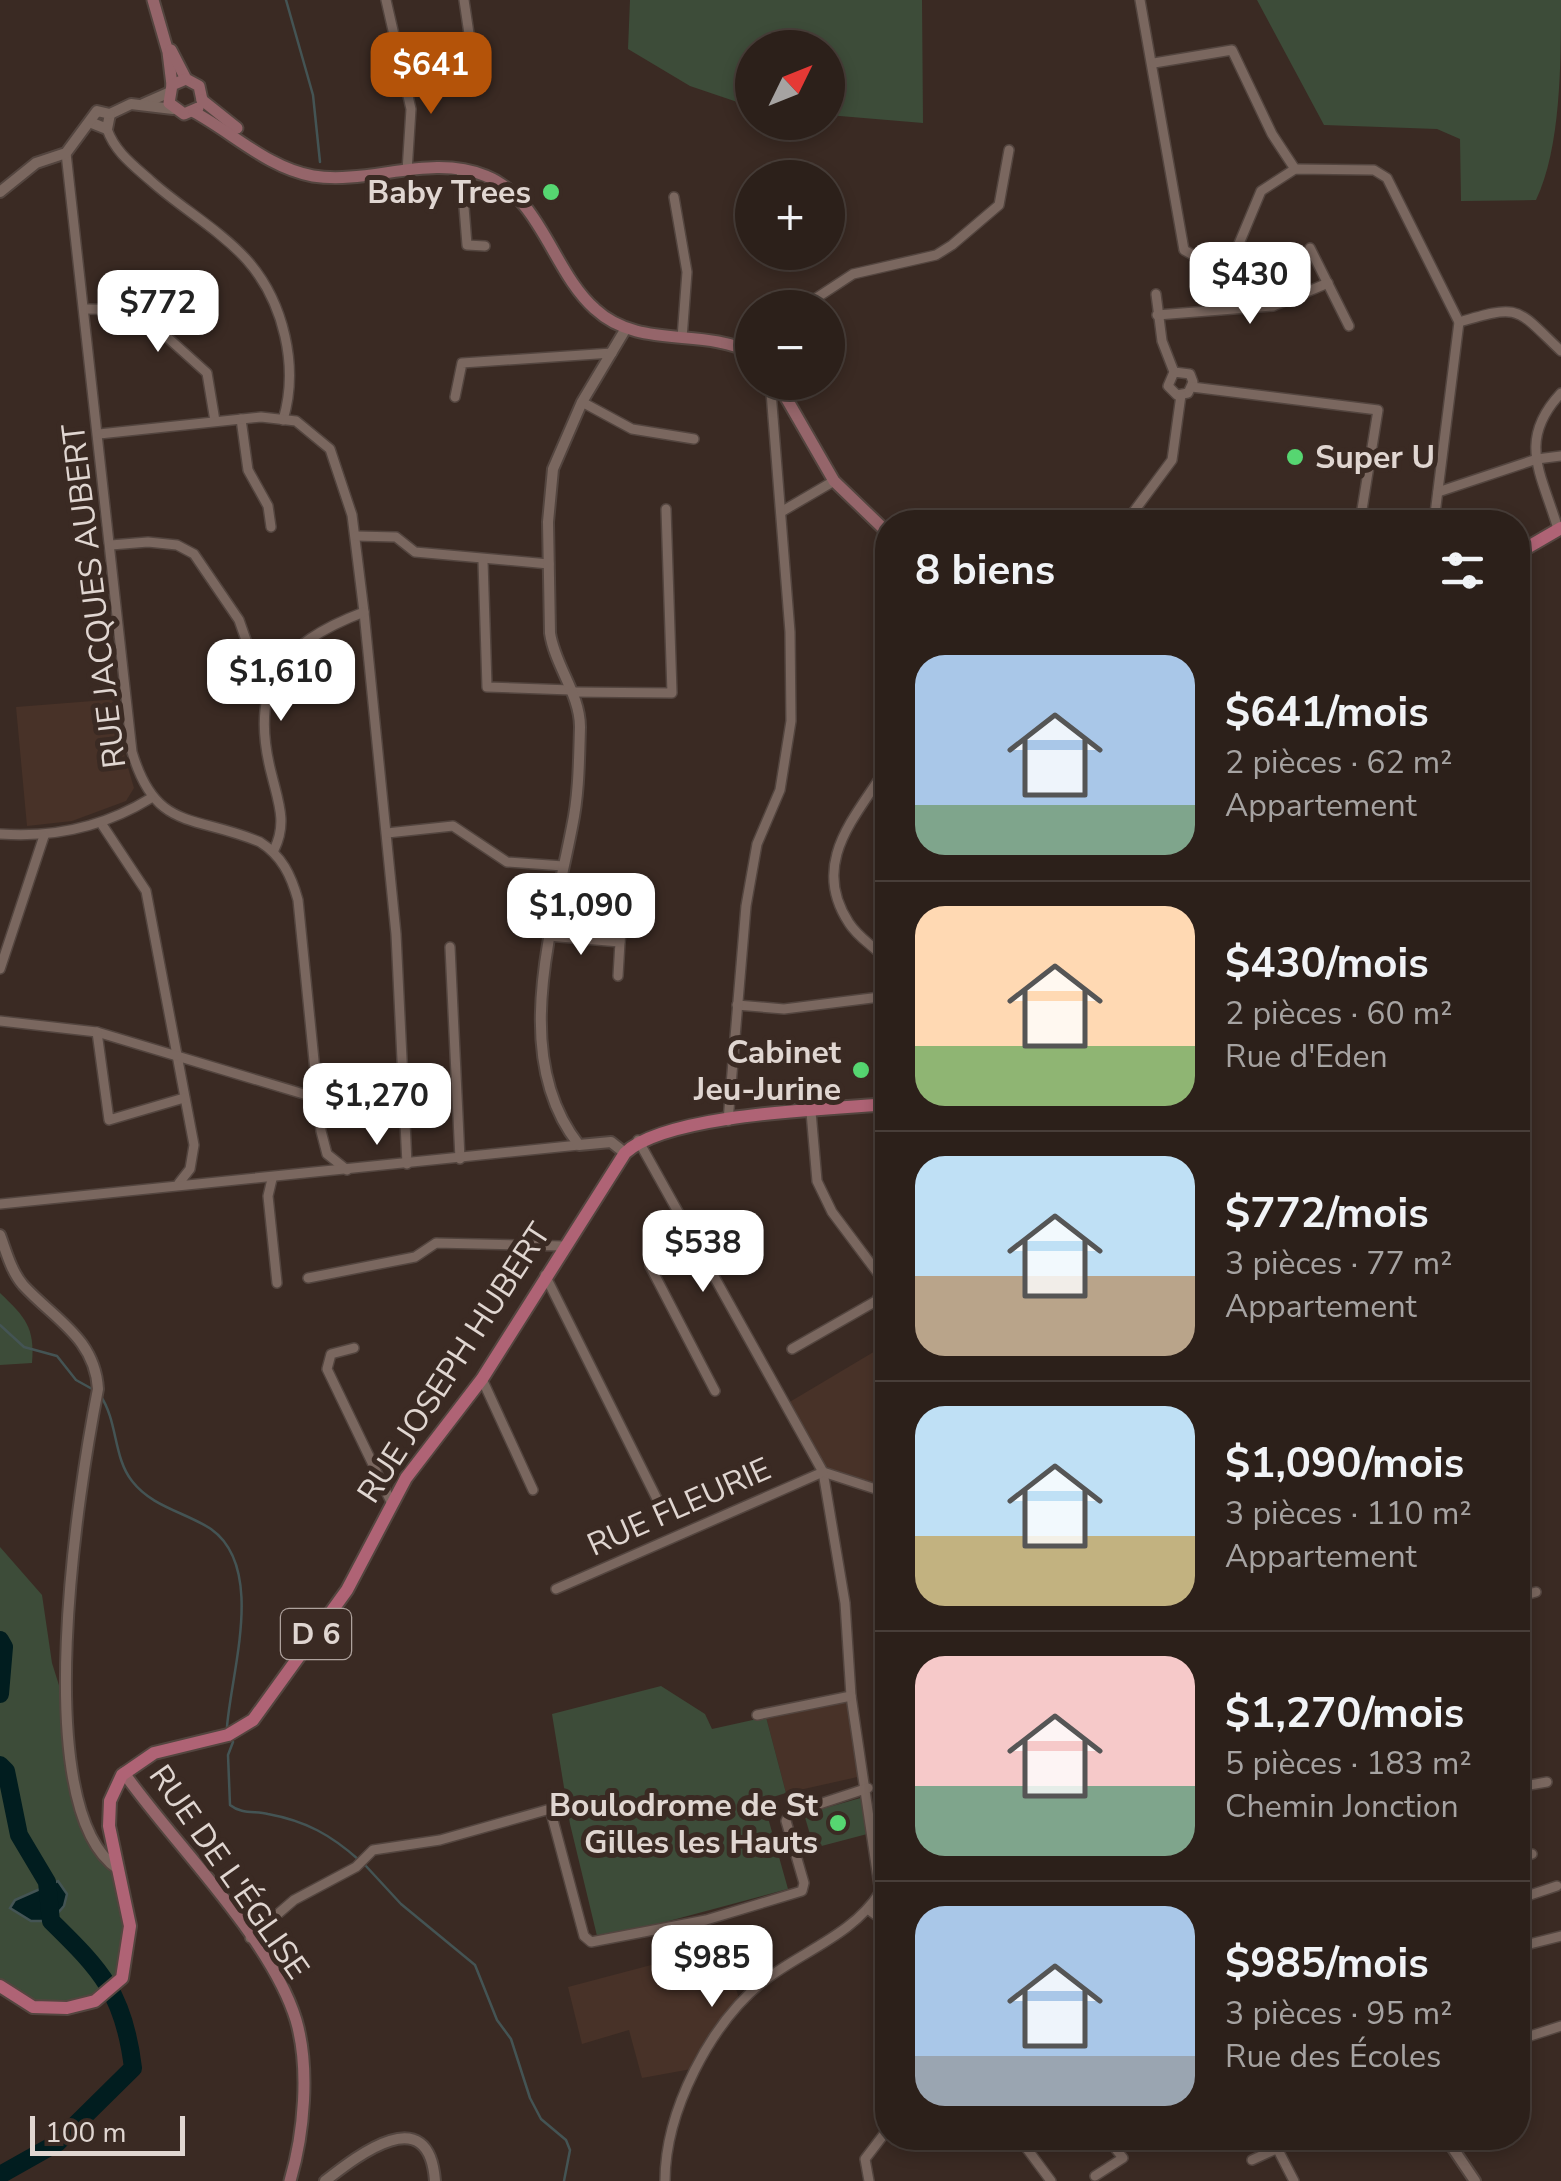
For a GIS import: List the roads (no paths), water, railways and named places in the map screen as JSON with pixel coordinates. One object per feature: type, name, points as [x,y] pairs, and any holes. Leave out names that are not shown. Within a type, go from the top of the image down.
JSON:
[{"type":"main road","points":[[153,0],[164,37],[173,109],[194,112],[278,166],[302,173],[326,177],[461,169],[492,178],[530,216],[580,294],[625,330],[735,347]]},
{"type":"main road","points":[[164,37],[186,79],[199,86],[202,100],[302,173]]},
{"type":"main road","points":[[170,89],[186,79]]},
{"type":"main road","points":[[194,112],[202,100]]},
{"type":"main road","points":[[782,400],[834,481],[875,520]]},
{"type":"main road","points":[[1530,546],[1560,529]]},
{"type":"main road","points":[[638,1140],[728,1121],[875,1105]]},
{"type":"main road","name":"RUE JOSEPH HUBERT","points":[[124,1773],[154,1754],[228,1734],[253,1720],[347,1590],[406,1478],[482,1378],[563,1246],[624,1153],[638,1140]]},
{"type":"main road","points":[[0,1986],[15,1999],[47,2009],[83,2006],[108,1994],[122,1978],[130,1926],[109,1826],[110,1802],[124,1773]]},
{"type":"main road","name":"RUE DE L'ÉGLISE","points":[[124,1773],[250,1938],[286,1999],[299,2038],[301,2126],[290,2181]]},
{"type":"street","points":[[386,0],[411,109],[407,171]]},
{"type":"street","points":[[404,68],[468,64],[472,54],[464,0]]},
{"type":"street","points":[[1140,0],[1184,250],[1192,255],[1229,254],[1238,246],[1261,192],[1295,168],[1374,170],[1387,178],[1459,322],[1436,510]]},
{"type":"street","points":[[1154,63],[1232,50],[1272,134],[1295,168]]},
{"type":"street","points":[[142,104],[170,89]]},
{"type":"street","points":[[173,109],[142,104],[120,106],[110,114],[107,129],[120,154],[237,251],[258,276],[286,339],[292,366],[283,420]]},
{"type":"street","points":[[0,192],[36,163],[66,154],[97,111],[110,114]]},
{"type":"street","points":[[92,123],[107,129]]},
{"type":"street","points":[[829,290],[853,274],[936,256],[952,246],[1000,204],[1009,150]]},
{"type":"street","name":"RUE JACQUES AUBERT","points":[[66,154],[132,752],[150,798],[182,816],[243,835],[274,850]]},
{"type":"street","points":[[461,169],[467,245],[485,246]]},
{"type":"street","points":[[674,197],[688,272],[682,338]]},
{"type":"street","points":[[1310,248],[1349,326]]},
{"type":"street","points":[[1158,314],[1273,306],[1328,282]]},
{"type":"street","points":[[1156,294],[1174,372],[1168,386],[1181,396]]},
{"type":"street","points":[[1459,322],[1507,308],[1524,315],[1561,350]]},
{"type":"street","points":[[86,309],[138,310],[206,373],[216,421]]},
{"type":"street","points":[[579,1145],[559,1118],[545,1064],[543,990],[548,936],[578,777],[580,714],[554,654],[549,564],[553,469],[582,402],[625,330]]},
{"type":"street","points":[[456,397],[462,362],[612,353]]},
{"type":"street","points":[[1174,372],[1186,372],[1192,386]]},
{"type":"street","points":[[1135,510],[1172,460],[1181,396],[1192,386],[1378,410],[1362,510]]},
{"type":"street","points":[[1560,529],[1537,459],[1537,422],[1561,393]]},
{"type":"street","points":[[728,1121],[746,906],[758,844],[780,790],[790,721],[790,632],[775,400]]},
{"type":"street","points":[[582,402],[632,430],[694,439]]},
{"type":"street","points":[[241,418],[248,470],[268,506],[271,528]]},
{"type":"street","points":[[99,434],[241,418],[283,420],[296,421],[330,448],[356,536],[386,833],[407,1164]]},
{"type":"street","points":[[1438,492],[1537,459],[1561,456]]},
{"type":"street","points":[[781,512],[834,481]]},
{"type":"street","points":[[483,561],[487,687],[672,693],[666,509]]},
{"type":"street","points":[[356,536],[388,535],[415,552],[549,564]]},
{"type":"street","points":[[110,545],[177,545],[194,554],[239,620],[254,663],[269,681]]},
{"type":"street","points":[[348,1170],[327,1154],[298,900],[292,878],[274,850],[283,832],[261,728],[269,681],[301,645],[330,625],[364,612]]},
{"type":"street","points":[[875,782],[852,814],[837,852],[836,870],[842,912],[875,948]]},
{"type":"street","points":[[0,834],[44,836],[101,823],[150,798]]},
{"type":"street","points":[[101,823],[146,891],[194,1146],[190,1170],[179,1183]]},
{"type":"street","points":[[386,833],[453,826],[508,862],[563,866]]},
{"type":"street","points":[[0,968],[44,836]]},
{"type":"street","points":[[618,976],[622,922]]},
{"type":"street","points":[[548,936],[620,942]]},
{"type":"street","points":[[450,947],[460,1159]]},
{"type":"street","points":[[737,1005],[784,1009],[875,998]]},
{"type":"street","points":[[0,1021],[97,1032],[318,1098]]},
{"type":"street","points":[[97,1032],[109,1120],[184,1098]]},
{"type":"street","points":[[811,1112],[817,1181],[832,1212],[875,1269]]},
{"type":"street","points":[[638,1140],[822,1472],[845,1603],[852,1696],[875,1849]]},
{"type":"street","points":[[0,1204],[610,1142],[624,1153]]},
{"type":"street","points":[[272,1179],[268,1196],[278,1283]]},
{"type":"street","points":[[0,1235],[15,1275],[90,1352],[97,1368],[98,1389],[66,1616],[68,1714],[73,1794],[105,1860],[118,1869]]},
{"type":"street","points":[[308,1278],[422,1256],[436,1243],[563,1246]]},
{"type":"street","points":[[697,1244],[661,1256],[650,1266],[715,1390]]},
{"type":"street","points":[[546,1275],[657,1499]]},
{"type":"street","points":[[792,1349],[875,1302]]},
{"type":"street","points":[[354,1348],[332,1354],[327,1369],[392,1504]]},
{"type":"street","points":[[482,1378],[532,1490]]},
{"type":"street","points":[[822,1472],[875,1488]]},
{"type":"street","name":"RUE FLEURIE","points":[[556,1589],[822,1472]]},
{"type":"street","points":[[1530,1594],[1536,1592]]},
{"type":"street","points":[[757,1715],[852,1696]]},
{"type":"street","points":[[1530,1785],[1548,1782]]},
{"type":"street","points":[[250,1938],[294,1900],[356,1866],[373,1850],[440,1840],[550,1810],[584,1936],[591,1942],[706,1920],[802,1891],[804,1883],[786,1821],[790,1814],[868,1788]]},
{"type":"street","points":[[1530,1895],[1557,1886]]},
{"type":"street","points":[[664,2181],[668,2129],[682,2094],[740,2002],[766,1979],[868,1910],[875,1900]]},
{"type":"street","points":[[868,1910],[875,1909]]},
{"type":"street","points":[[868,1910],[875,1915]]},
{"type":"street","points":[[1530,1944],[1561,1936]]},
{"type":"street","points":[[1530,2036],[1561,2026]]},
{"type":"street","points":[[325,2181],[378,2142],[393,2137],[414,2141],[429,2156],[435,2181]]},
{"type":"street","points":[[869,2181],[865,2159],[875,2146]]},
{"type":"street","points":[[1027,2150],[1051,2181]]},
{"type":"street","points":[[1095,2176],[1123,2158],[1116,2150]]},
{"type":"street","points":[[1252,2160],[1273,2150]]},
{"type":"street","points":[[1278,2150],[1294,2181]]},
{"type":"street","points":[[1454,2150],[1476,2181]]},
{"type":"water","points":[[58,1881],[67,1894],[64,1906],[51,1921],[31,1921],[10,1908],[15,1900]]},
{"type":"waterway","points":[[286,0],[313,95],[320,162]]},
{"type":"waterway","points":[[0,1325],[24,1347],[57,1356],[76,1380],[94,1390]]},
{"type":"waterway","points":[[100,1395],[132,1481],[159,1503],[211,1529],[228,1546],[237,1569],[241,1622],[227,1727]]},
{"type":"waterway","points":[[0,1640],[4,1647],[0,1694]]},
{"type":"waterway","points":[[233,1742],[228,1755],[230,1805],[306,1825],[359,1860]]},
{"type":"waterway","points":[[0,1765],[6,1771],[19,1835],[47,1882],[51,1921],[108,1985],[124,2021],[133,2068],[57,2143],[0,2175]]},
{"type":"waterway","points":[[365,1865],[401,1904],[475,1965],[497,2020],[511,2039],[530,2098],[541,2119],[566,2140],[570,2150],[564,2181]]},
{"type":"place","name":"Baby Trees","points":[[551,192]]},
{"type":"place","name":"Super U","points":[[1295,457]]},
{"type":"place","name":"Cabinet Jeu-Jurine","points":[[861,1070]]},
{"type":"place","name":"Boulodrome de St Gilles les Hauts","points":[[838,1823]]}]
